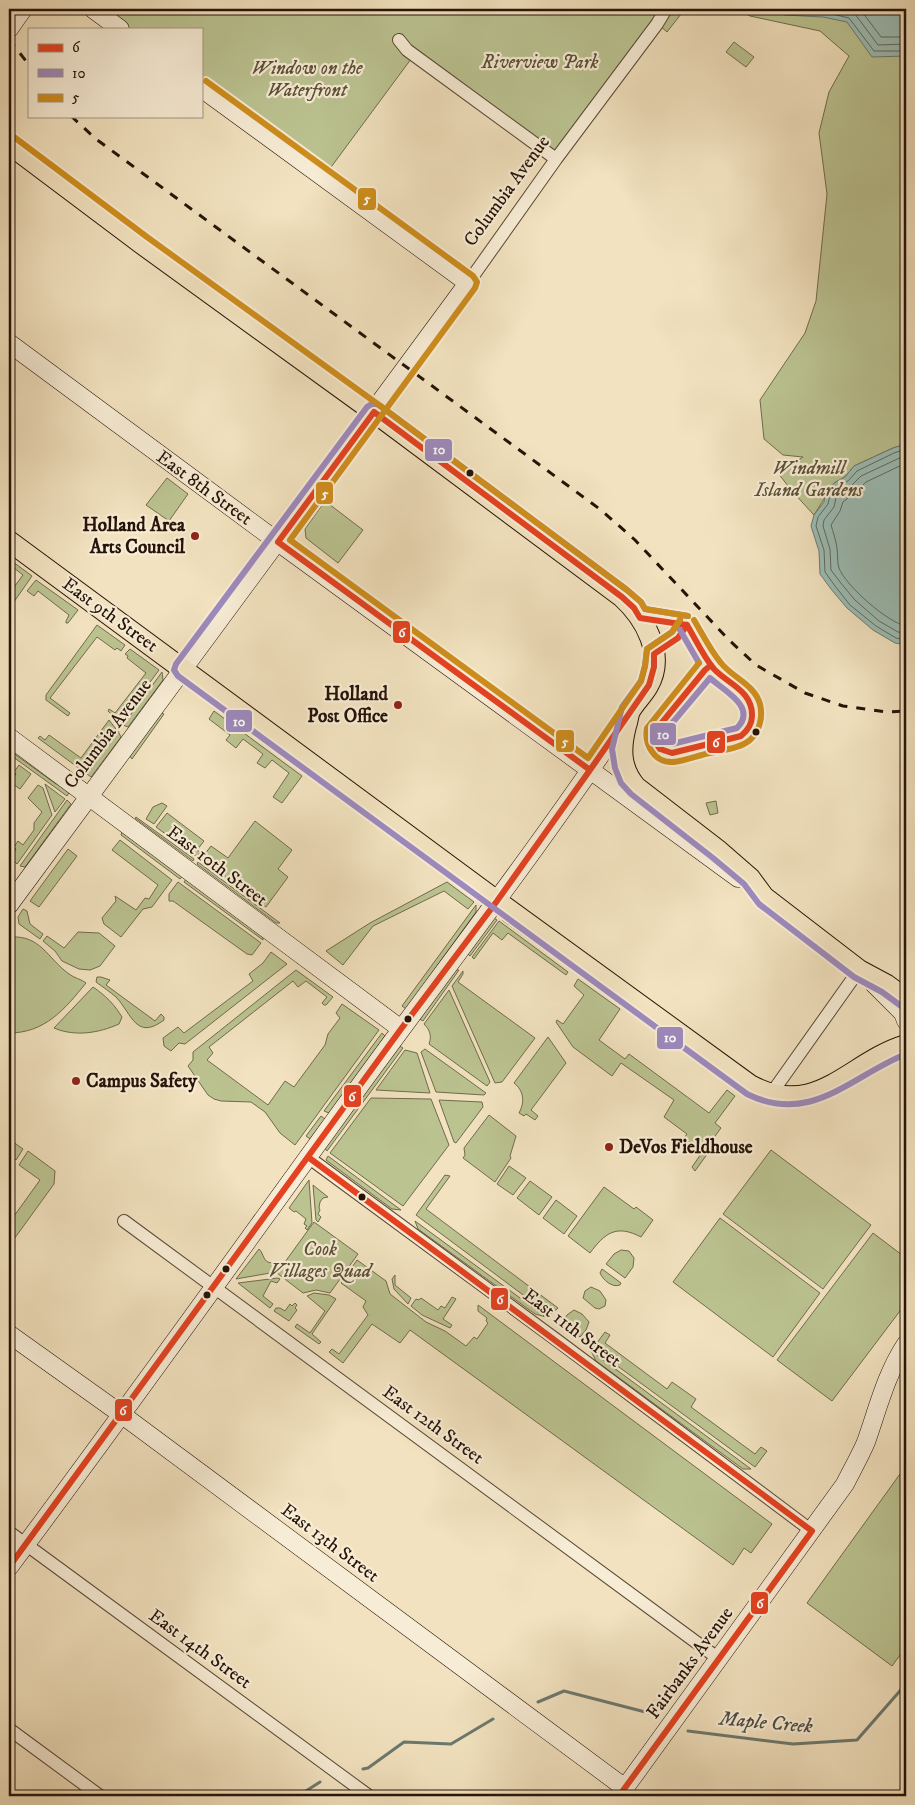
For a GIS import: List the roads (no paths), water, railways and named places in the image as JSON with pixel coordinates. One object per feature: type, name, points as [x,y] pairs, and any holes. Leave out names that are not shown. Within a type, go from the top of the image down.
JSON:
[{"type":"main road","points":[[9,144],[142,244],[374,412],[622,597],[634,608],[650,636],[654,654],[654,667],[649,684],[630,711],[622,750],[623,765],[629,779],[636,787],[713,846],[750,878],[764,897]]},
{"type":"main road","name":"East 9th Street","points":[[9,541],[729,1071],[761,1091],[798,1097],[816,1093],[884,1053],[906,1045]]},
{"type":"main road","name":"East 8th Street","points":[[764,897],[859,970],[887,985],[906,999]]},
{"type":"street","points":[[9,29],[23,9]]},
{"type":"street","points":[[93,9],[119,28]]},
{"type":"street","name":"Columbia Avenue","points":[[9,905],[374,412],[556,159],[657,24],[666,9]]},
{"type":"street","points":[[399,40],[407,50],[556,159]]},
{"type":"street","points":[[202,89],[468,283]]},
{"type":"street","name":"East 8th Street","points":[[9,343],[764,897]]},
{"type":"street","points":[[9,1567],[401,1029],[497,901],[630,711]]},
{"type":"street","name":"East 10th Street","points":[[9,737],[401,1029]]},
{"type":"street","points":[[771,1094],[859,970]]},
{"type":"street","name":"East 8th Street","points":[[859,970],[892,1002],[902,1013],[906,1021]]},
{"type":"street","name":"East 11th Street","points":[[308,1157],[552,1336],[812,1531]]},
{"type":"street","name":"East 12th Street","points":[[124,1221],[719,1659]]},
{"type":"street","name":"East 13th Street","points":[[9,1334],[121,1414],[622,1792]]},
{"type":"street","name":"Fairbanks Avenue","points":[[622,1792],[845,1484],[858,1460],[894,1363],[906,1344]]},
{"type":"street","name":"East 14th Street","points":[[9,1532],[369,1796]]},
{"type":"street","points":[[9,1730],[100,1796]]},
{"type":"water","points":[[767,9],[906,9],[906,56],[872,57],[847,22],[823,17],[784,15]]},
{"type":"water","points":[[906,444],[906,645],[895,643],[873,630],[847,608],[831,589],[820,574],[819,551],[811,526],[814,515],[824,502],[825,493],[834,483],[845,477],[854,466]]},
{"type":"waterway","name":"Maple Creek","points":[[688,1731],[793,1744],[857,1740],[906,1684]]},
{"type":"waterway","name":"Maple Creek","points":[[538,1702],[564,1691],[653,1714]]},
{"type":"waterway","name":"Maple Creek","points":[[363,1769],[368,1768],[404,1742],[451,1744],[493,1719]]},
{"type":"waterway","name":"Maple Creek","points":[[298,1796],[320,1782]]},
{"type":"railway","points":[[9,39],[28,64]]},
{"type":"railway","points":[[73,118],[96,139],[601,510],[635,540],[729,640],[756,665],[805,693],[843,706],[887,712],[906,711]]},
{"type":"place","name":"Holland Area Arts Council","points":[[195,536]]},
{"type":"place","name":"Holland Post Office","points":[[398,705]]},
{"type":"place","name":"Campus Safety","points":[[76,1081]]},
{"type":"place","name":"DeVos Fieldhouse","points":[[609,1147]]},
{"type":"park label","name":"Riverview Park","points":[[540,62]]},
{"type":"park label","name":"Window on the Waterfront","points":[[307,79]]},
{"type":"park label","name":"Windmill Island Gardens","points":[[809,479]]},
{"type":"park label","name":"Cook Villages Quad","points":[[320,1260]]}]
